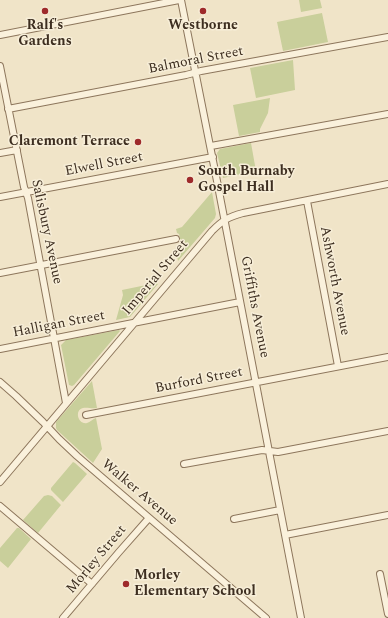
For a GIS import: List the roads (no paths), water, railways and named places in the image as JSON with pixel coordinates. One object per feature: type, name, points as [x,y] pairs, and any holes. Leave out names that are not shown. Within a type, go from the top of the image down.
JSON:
[{"type":"street","points":[[0,35],[180,0]]},
{"type":"street","name":"Griffiths Avenue","points":[[180,0],[213,157],[301,618]]},
{"type":"street","name":"Balmoral Street","points":[[8,109],[388,37]]},
{"type":"street","name":"Salisbury Avenue","points":[[0,66],[25,193],[28,198],[66,403]]},
{"type":"street","points":[[210,146],[388,114]]},
{"type":"street","points":[[0,153],[17,150]]},
{"type":"street","name":"Elwell Street","points":[[0,197],[213,157]]},
{"type":"street","name":"Imperial Street","points":[[1,478],[219,224],[230,217],[243,213],[388,184]]},
{"type":"street","name":"Ashworth Avenue","points":[[307,201],[338,366]]},
{"type":"street","points":[[0,273],[176,239]]},
{"type":"street","name":"Halligan Street","points":[[0,349],[240,302]]},
{"type":"street","name":"Burford Street","points":[[86,415],[388,357]]},
{"type":"street","name":"Walker Avenue","points":[[0,382],[47,426],[63,444],[266,618]]},
{"type":"street","points":[[184,464],[262,450],[278,452],[388,431]]},
{"type":"street","points":[[0,506],[92,584]]},
{"type":"street","points":[[234,519],[280,510]]},
{"type":"street","points":[[285,535],[388,515]]},
{"type":"street","name":"Morley Street","points":[[63,618],[149,518]]},
{"type":"street","points":[[380,574],[388,614]]},
{"type":"place","name":"Ralf's Gardens","points":[[45,11]]},
{"type":"place","name":"Westborne","points":[[203,11]]},
{"type":"place","name":"Claremont Terrace","points":[[138,142]]},
{"type":"place","name":"South Burnaby Gospel Hall","points":[[190,180]]},
{"type":"place","name":"Morley Elementary School","points":[[126,584]]}]
